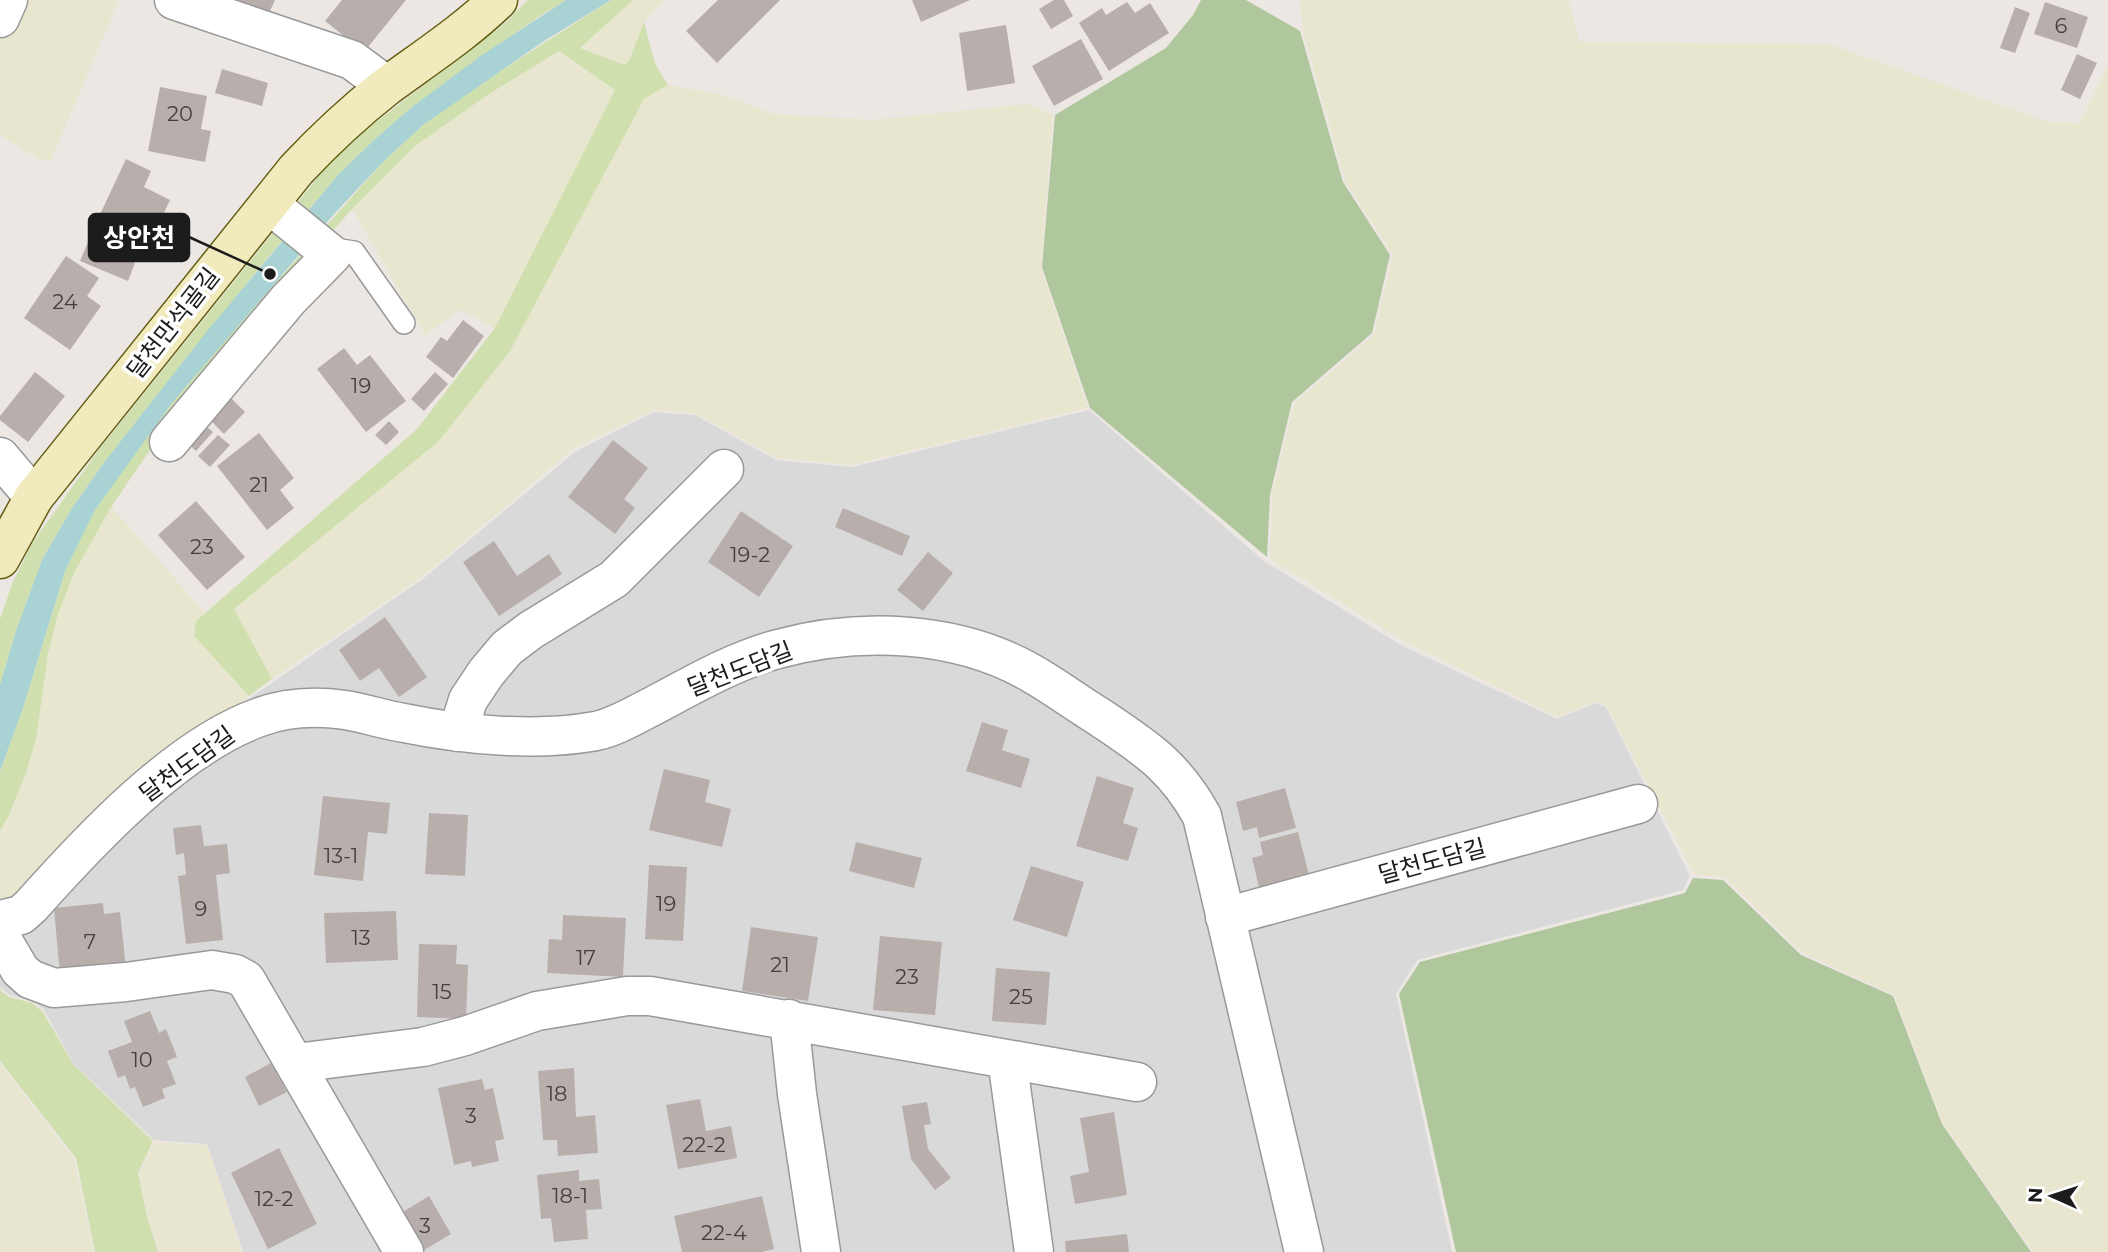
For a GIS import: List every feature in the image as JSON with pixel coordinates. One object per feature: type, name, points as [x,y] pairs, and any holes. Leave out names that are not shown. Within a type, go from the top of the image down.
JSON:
[{"type":"street","points":[[0,18],[8,0]]},
{"type":"street","points":[[174,0],[352,60],[387,86]]},
{"type":"street","name":"달천만석골길","points":[[0,559],[34,497],[276,209],[328,135],[498,0]]},
{"type":"street","points":[[169,442],[288,300],[332,255],[276,209]]},
{"type":"street","points":[[0,457],[34,497]]},
{"type":"street","points":[[458,732],[468,700],[507,648],[531,630],[614,579],[724,469]]},
{"type":"street","name":"달천도담길","points":[[0,920],[21,915],[103,830],[153,783],[231,729],[261,716],[290,709],[317,708],[347,710],[405,724],[458,732],[565,735],[600,730],[718,673],[776,650],[829,639],[884,636],[929,640],[975,650],[1028,671],[1142,746],[1168,767],[1189,792],[1202,816],[1304,1252]]},
{"type":"street","name":"달천도담길","points":[[1225,917],[1638,804]]},
{"type":"street","points":[[0,936],[20,970],[30,979],[54,988],[126,982],[212,970],[235,974],[251,985],[404,1252]]},
{"type":"street","points":[[296,1063],[424,1047],[537,1012],[626,996],[673,998],[1137,1082]]},
{"type":"street","points":[[789,1019],[797,1094],[821,1252]]},
{"type":"street","points":[[1007,1059],[1034,1252]]},
{"type":"lane","points":[[332,255],[341,250],[354,251],[404,323]]},
{"type":"shaded area","points":[[17,0],[119,0],[51,160],[40,160],[0,135],[0,39]]},
{"type":"shaded area","points":[[633,0],[664,0],[644,22],[629,61],[624,65],[580,48]]},
{"type":"shaded area","points":[[1300,0],[1568,0],[1580,42],[1828,44],[2048,122],[2080,123],[2108,64],[2108,1252],[2033,1252],[1943,1123],[1894,995],[1803,953],[1724,877],[1694,875],[1607,706],[1596,701],[1558,717],[1404,641],[1270,559],[1272,495],[1294,404],[1374,335],[1393,255],[1345,181],[1303,30]]},
{"type":"shaded area","points":[[559,51],[615,90],[495,328],[460,310],[425,335],[352,209],[415,146],[489,94]]},
{"type":"shaded area","points":[[668,85],[720,94],[774,114],[873,120],[1028,104],[1053,115],[1041,268],[1088,408],[852,465],[777,458],[695,413],[654,410],[573,449],[423,576],[272,679],[234,609],[439,441],[510,351],[644,99]]},
{"type":"shaded area","points":[[1089,410],[1264,561],[1401,645],[1557,719],[1596,703],[1606,707],[1690,876],[1683,890],[1417,960],[1396,994],[1452,1252],[243,1252],[207,1144],[154,1140],[73,1063],[44,1010],[33,1001],[9,995],[0,987],[0,915],[144,771],[424,578],[575,452],[654,412],[695,415],[776,460],[852,467]]},
{"type":"shaded area","points":[[111,506],[205,613],[196,621],[194,636],[249,696],[143,770],[3,911],[0,906],[0,831],[26,773],[36,739],[42,681],[58,614],[74,573]]},
{"type":"shaded area","points":[[0,1064],[74,1159],[94,1252],[0,1252]]},
{"type":"shaded area","points":[[155,1142],[207,1145],[242,1252],[159,1252],[139,1173]]},
{"type":"green space","points":[[528,0],[566,0],[412,107],[338,175],[261,266],[106,460],[72,508],[42,560],[0,685],[0,619],[12,584],[33,542],[98,451],[327,166],[359,135],[504,24]]},
{"type":"green space","points":[[611,0],[633,0],[580,48],[624,65],[629,61],[644,22],[655,64],[668,85],[644,99],[510,351],[439,441],[234,609],[272,679],[249,696],[194,636],[196,621],[417,429],[495,328],[615,90],[559,51],[489,94],[415,146],[352,209],[306,261],[159,437],[111,507],[74,573],[58,614],[48,654],[36,739],[26,773],[0,831],[0,771],[23,708],[65,571],[95,510],[123,469],[172,403],[227,337],[384,161],[423,125],[474,88]]},
{"type":"green space","points":[[1201,0],[1246,0],[1300,31],[1343,182],[1390,255],[1372,333],[1292,402],[1270,495],[1267,557],[1090,408],[1042,267],[1055,115],[1166,48],[1193,15]]},
{"type":"green space","points":[[1693,878],[1723,880],[1801,955],[1893,996],[1942,1124],[2031,1252],[1456,1252],[1399,994],[1420,962],[1685,893]]},
{"type":"green space","points":[[0,990],[9,997],[32,1003],[43,1012],[73,1064],[153,1141],[138,1173],[158,1252],[95,1252],[76,1158],[0,1061]]},
{"type":"water","points":[[566,0],[611,0],[544,41],[423,125],[384,161],[335,213],[172,403],[95,510],[65,571],[23,708],[0,771],[0,685],[16,631],[42,560],[72,508],[106,460],[208,330],[338,175],[412,107],[482,55]]},
{"type":"building","points":[[222,0],[275,0],[268,15]]},
{"type":"building","points":[[342,0],[406,0],[364,52],[325,21]]},
{"type":"building","points":[[718,0],[780,0],[717,63],[686,31]]},
{"type":"building","points":[[912,0],[970,0],[921,22]]},
{"type":"building","points":[[1054,0],[1064,0],[1073,16],[1051,29],[1039,9]]},
{"type":"building","points":[[1127,2],[1135,13],[1150,3],[1169,33],[1109,71],[1079,23],[1102,8],[1106,15]]},
{"type":"building","points":[[2045,2],[2088,17],[2077,48],[2034,34]]},
{"type":"building","points":[[2015,7],[2030,13],[2015,53],[2000,48]]},
{"type":"building","points":[[1006,25],[1015,83],[967,91],[959,33]]},
{"type":"building","points":[[1081,39],[1103,79],[1054,106],[1032,66]]},
{"type":"building","points":[[2077,54],[2097,63],[2080,99],[2061,90]]},
{"type":"building","points":[[222,69],[268,83],[262,106],[215,93]]},
{"type":"building","points":[[160,87],[207,96],[201,129],[211,131],[205,162],[148,151]]},
{"type":"building","points":[[126,159],[151,171],[144,187],[170,200],[148,247],[96,223]]},
{"type":"building","points":[[88,242],[135,263],[128,281],[80,261]]},
{"type":"building","points":[[66,256],[99,278],[87,296],[101,306],[70,350],[24,318]]},
{"type":"building","points":[[463,320],[484,336],[453,378],[426,357],[441,337],[447,341]]},
{"type":"building","points":[[344,348],[357,365],[370,355],[406,401],[366,432],[317,369]]},
{"type":"building","points":[[35,372],[65,396],[28,442],[0,420],[0,416]]},
{"type":"building","points":[[435,372],[448,384],[424,411],[411,399]]},
{"type":"building","points":[[228,395],[245,412],[224,434],[207,417]]},
{"type":"building","points":[[389,421],[399,432],[386,445],[375,435]]},
{"type":"building","points":[[201,422],[213,432],[196,451],[184,440]]},
{"type":"building","points":[[259,433],[294,478],[280,490],[294,508],[267,530],[217,466]]},
{"type":"building","points":[[218,435],[230,445],[210,467],[198,456]]},
{"type":"building","points":[[613,440],[648,468],[624,499],[635,508],[615,534],[568,497]]},
{"type":"building","points":[[196,501],[245,557],[207,590],[158,535]]},
{"type":"building","points":[[843,508],[910,536],[902,556],[835,527]]},
{"type":"building","points":[[741,511],[793,546],[759,597],[708,562]]},
{"type":"building","points":[[494,541],[517,576],[549,554],[562,574],[499,616],[463,562]]},
{"type":"building","points":[[928,552],[953,573],[923,611],[897,590]]},
{"type":"building","points":[[385,617],[427,677],[399,697],[379,668],[360,681],[339,650]]},
{"type":"building","points":[[982,722],[1008,730],[1002,750],[1030,759],[1021,788],[966,771]]},
{"type":"building","points":[[664,769],[710,780],[705,802],[731,809],[722,847],[649,830]]},
{"type":"building","points":[[1097,776],[1134,788],[1123,823],[1138,828],[1128,861],[1076,846]]},
{"type":"building","points":[[1285,788],[1296,828],[1259,838],[1257,827],[1243,831],[1236,802]]},
{"type":"building","points":[[323,796],[390,803],[387,834],[368,832],[363,881],[314,875]]},
{"type":"building","points":[[429,813],[468,815],[465,876],[425,874]]},
{"type":"building","points":[[201,825],[204,846],[227,844],[230,873],[216,875],[223,940],[186,944],[178,876],[186,875],[184,853],[176,855],[173,828]]},
{"type":"building","points":[[1298,832],[1310,879],[1260,891],[1252,858],[1263,855],[1260,842]]},
{"type":"building","points":[[856,842],[922,858],[914,888],[849,871]]},
{"type":"building","points":[[649,865],[687,867],[683,941],[645,939]]},
{"type":"building","points":[[1031,866],[1084,882],[1067,937],[1013,920]]},
{"type":"building","points":[[103,903],[104,914],[120,912],[126,969],[60,975],[54,908]]},
{"type":"building","points":[[396,911],[398,960],[326,963],[324,913]]},
{"type":"building","points":[[563,915],[626,918],[623,977],[547,973],[549,939],[562,940]]},
{"type":"building","points":[[751,927],[818,937],[808,1001],[742,991]]},
{"type":"building","points":[[880,936],[942,942],[935,1015],[873,1010]]},
{"type":"building","points":[[419,944],[457,945],[456,964],[468,965],[466,1019],[417,1017]]},
{"type":"building","points":[[996,968],[1050,972],[1046,1025],[992,1021]]},
{"type":"building","points":[[150,1011],[159,1033],[166,1029],[177,1057],[167,1061],[176,1084],[162,1089],[165,1098],[143,1107],[135,1087],[130,1089],[125,1075],[118,1078],[108,1051],[132,1042],[124,1021]]},
{"type":"building","points":[[271,1063],[287,1092],[259,1106],[245,1077]]},
{"type":"building","points":[[574,1068],[576,1117],[595,1115],[598,1153],[558,1156],[557,1140],[543,1140],[538,1071]]},
{"type":"building","points":[[482,1079],[485,1090],[493,1088],[504,1139],[495,1141],[499,1161],[472,1167],[471,1161],[454,1165],[438,1088]]},
{"type":"building","points":[[700,1099],[706,1131],[731,1126],[737,1158],[678,1169],[666,1105]]},
{"type":"building","points":[[927,1102],[931,1124],[924,1125],[928,1149],[951,1178],[935,1190],[911,1159],[902,1106]]},
{"type":"building","points":[[1114,1112],[1127,1195],[1075,1204],[1070,1176],[1089,1172],[1080,1118]]},
{"type":"building","points":[[279,1148],[317,1224],[268,1249],[231,1173]]},
{"type":"building","points":[[579,1170],[579,1181],[599,1179],[602,1209],[586,1210],[588,1239],[554,1242],[551,1218],[541,1219],[537,1175]]},
{"type":"building","points":[[429,1196],[451,1234],[421,1252],[398,1215]]},
{"type":"building","points":[[762,1196],[774,1249],[762,1252],[682,1252],[674,1216]]},
{"type":"building","points":[[1127,1234],[1129,1252],[1066,1252],[1065,1241]]},
{"type":"place","name":"상안천","points":[[270,274]]}]
